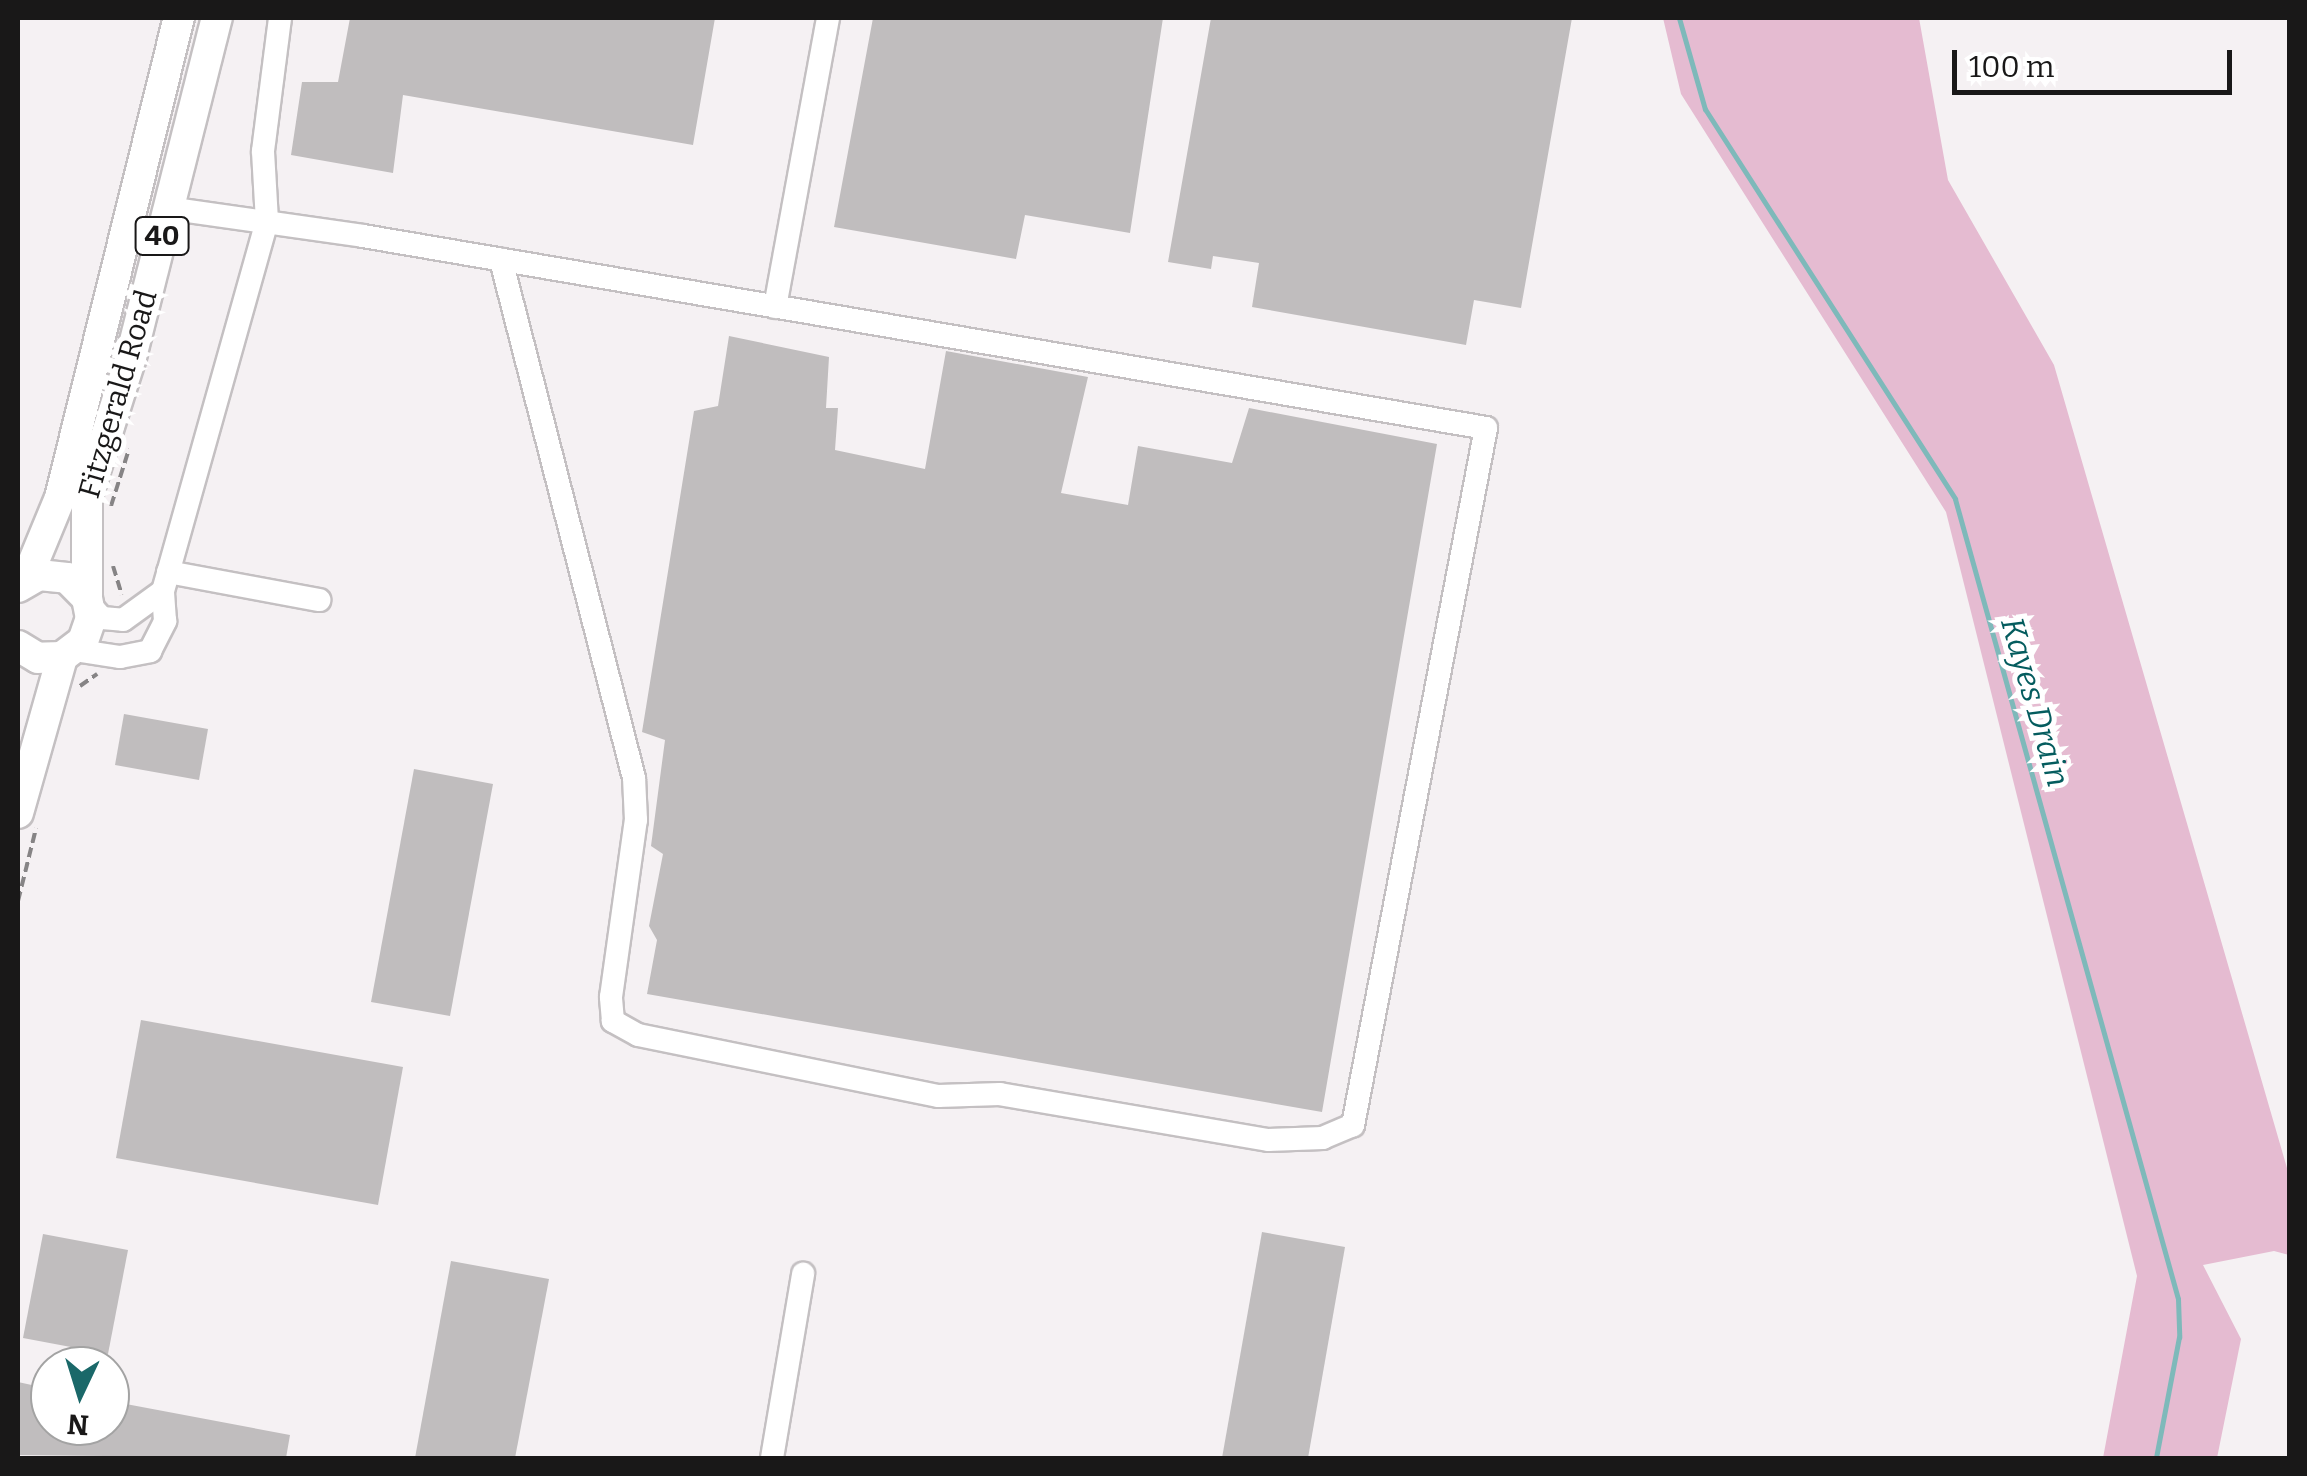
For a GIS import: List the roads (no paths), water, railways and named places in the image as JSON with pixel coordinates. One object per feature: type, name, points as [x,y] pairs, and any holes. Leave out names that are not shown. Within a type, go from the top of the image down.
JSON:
[{"type":"main road","name":"Fitzgerald Road","points":[[22,583],[47,541],[70,463],[179,18]]},
{"type":"main road","name":"Fitzgerald Road","points":[[88,602],[88,496],[171,204],[217,18]]},
{"type":"main road","name":"40","points":[[18,813],[68,654],[89,630],[88,602],[67,578],[22,583]]},
{"type":"main road","points":[[18,646],[38,658],[68,654]]},
{"type":"lane","points":[[68,654],[120,657],[150,651],[165,621],[165,582],[267,221],[264,151],[280,18]]},
{"type":"lane","points":[[775,307],[828,18]]},
{"type":"lane","points":[[171,204],[267,221],[501,260],[1486,428],[1353,1125],[1323,1138],[1268,1140],[1000,1094],[938,1096],[638,1035],[613,1021],[634,778],[501,260]]},
{"type":"lane","points":[[88,602],[102,618],[122,620],[165,582],[318,600]]},
{"type":"lane","points":[[772,1458],[803,1274]]},
{"type":"waterway","name":"Kayes Drain","points":[[1679,18],[1705,109],[1955,499],[2178,1299],[2179,1337],[2156,1458]]}]
